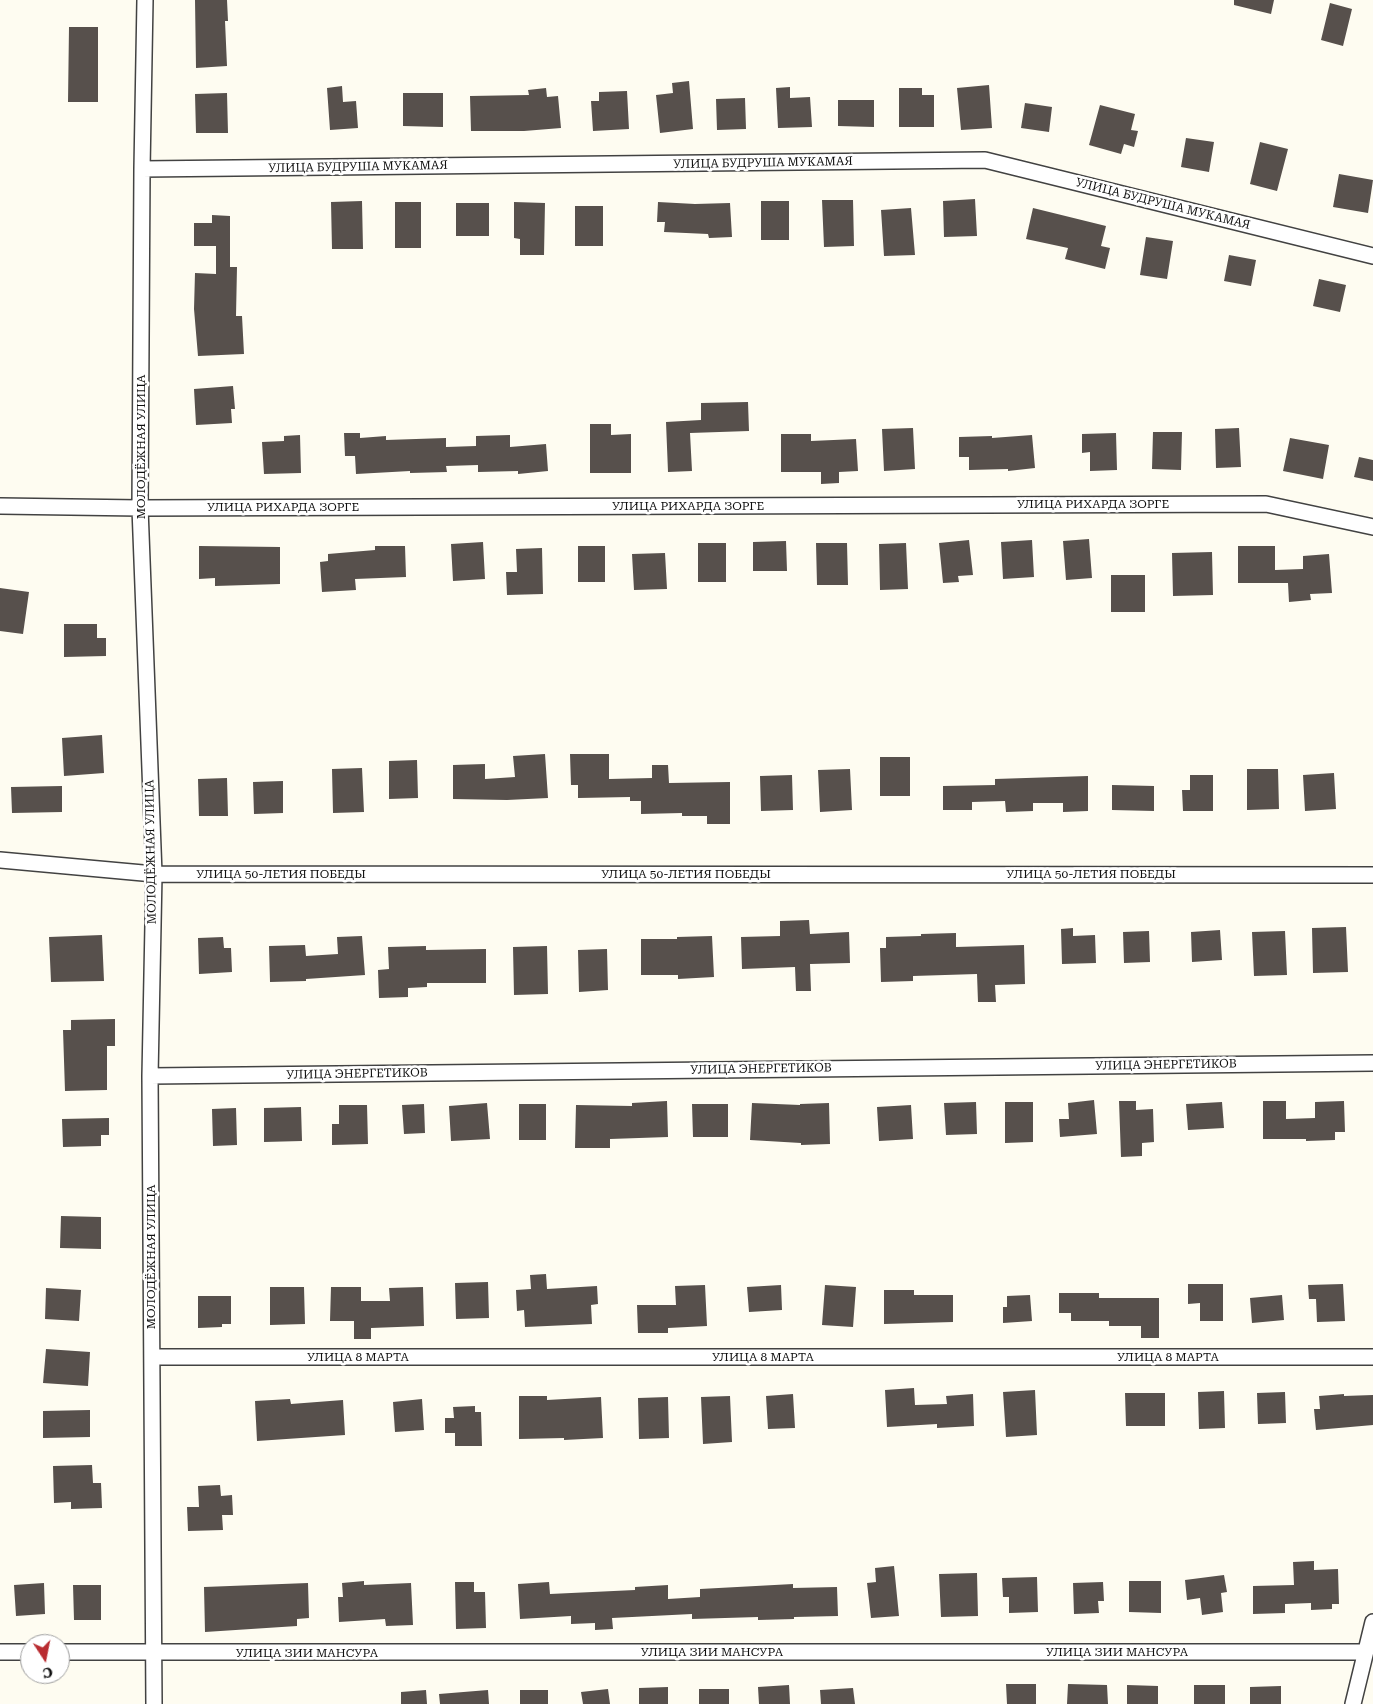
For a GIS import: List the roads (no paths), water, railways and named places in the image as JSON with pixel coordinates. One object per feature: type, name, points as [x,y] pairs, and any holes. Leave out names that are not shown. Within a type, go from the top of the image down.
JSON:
[{"type":"street","name":"МОЛОДЁЖНАЯ УЛИЦА","points":[[145,0],[140,508],[154,874],[150,1076],[154,1704]]},
{"type":"street","name":"УЛИЦА БУДРУША МУКАМАЯ","points":[[142,169],[985,160],[1373,256]]},
{"type":"street","name":"УЛИЦА РИХАРДА ЗОРГЕ","points":[[0,506],[140,508],[1266,504],[1373,527]]},
{"type":"street","name":"УЛИЦА 50-ЛЕТИЯ ПОБЕДЫ","points":[[0,860],[154,874],[1373,875]]},
{"type":"street","name":"УЛИЦА ЭНЕРГЕТИКОВ","points":[[150,1076],[1373,1063]]},
{"type":"street","name":"УЛИЦА 8 МАРТА","points":[[152,1357],[1373,1356]]},
{"type":"street","points":[[1352,1704],[1373,1622]]},
{"type":"street","points":[[0,1652],[20,1652]]},
{"type":"street","name":"УЛИЦА ЗИИ МАНСУРА","points":[[70,1652],[1365,1652]]}]
